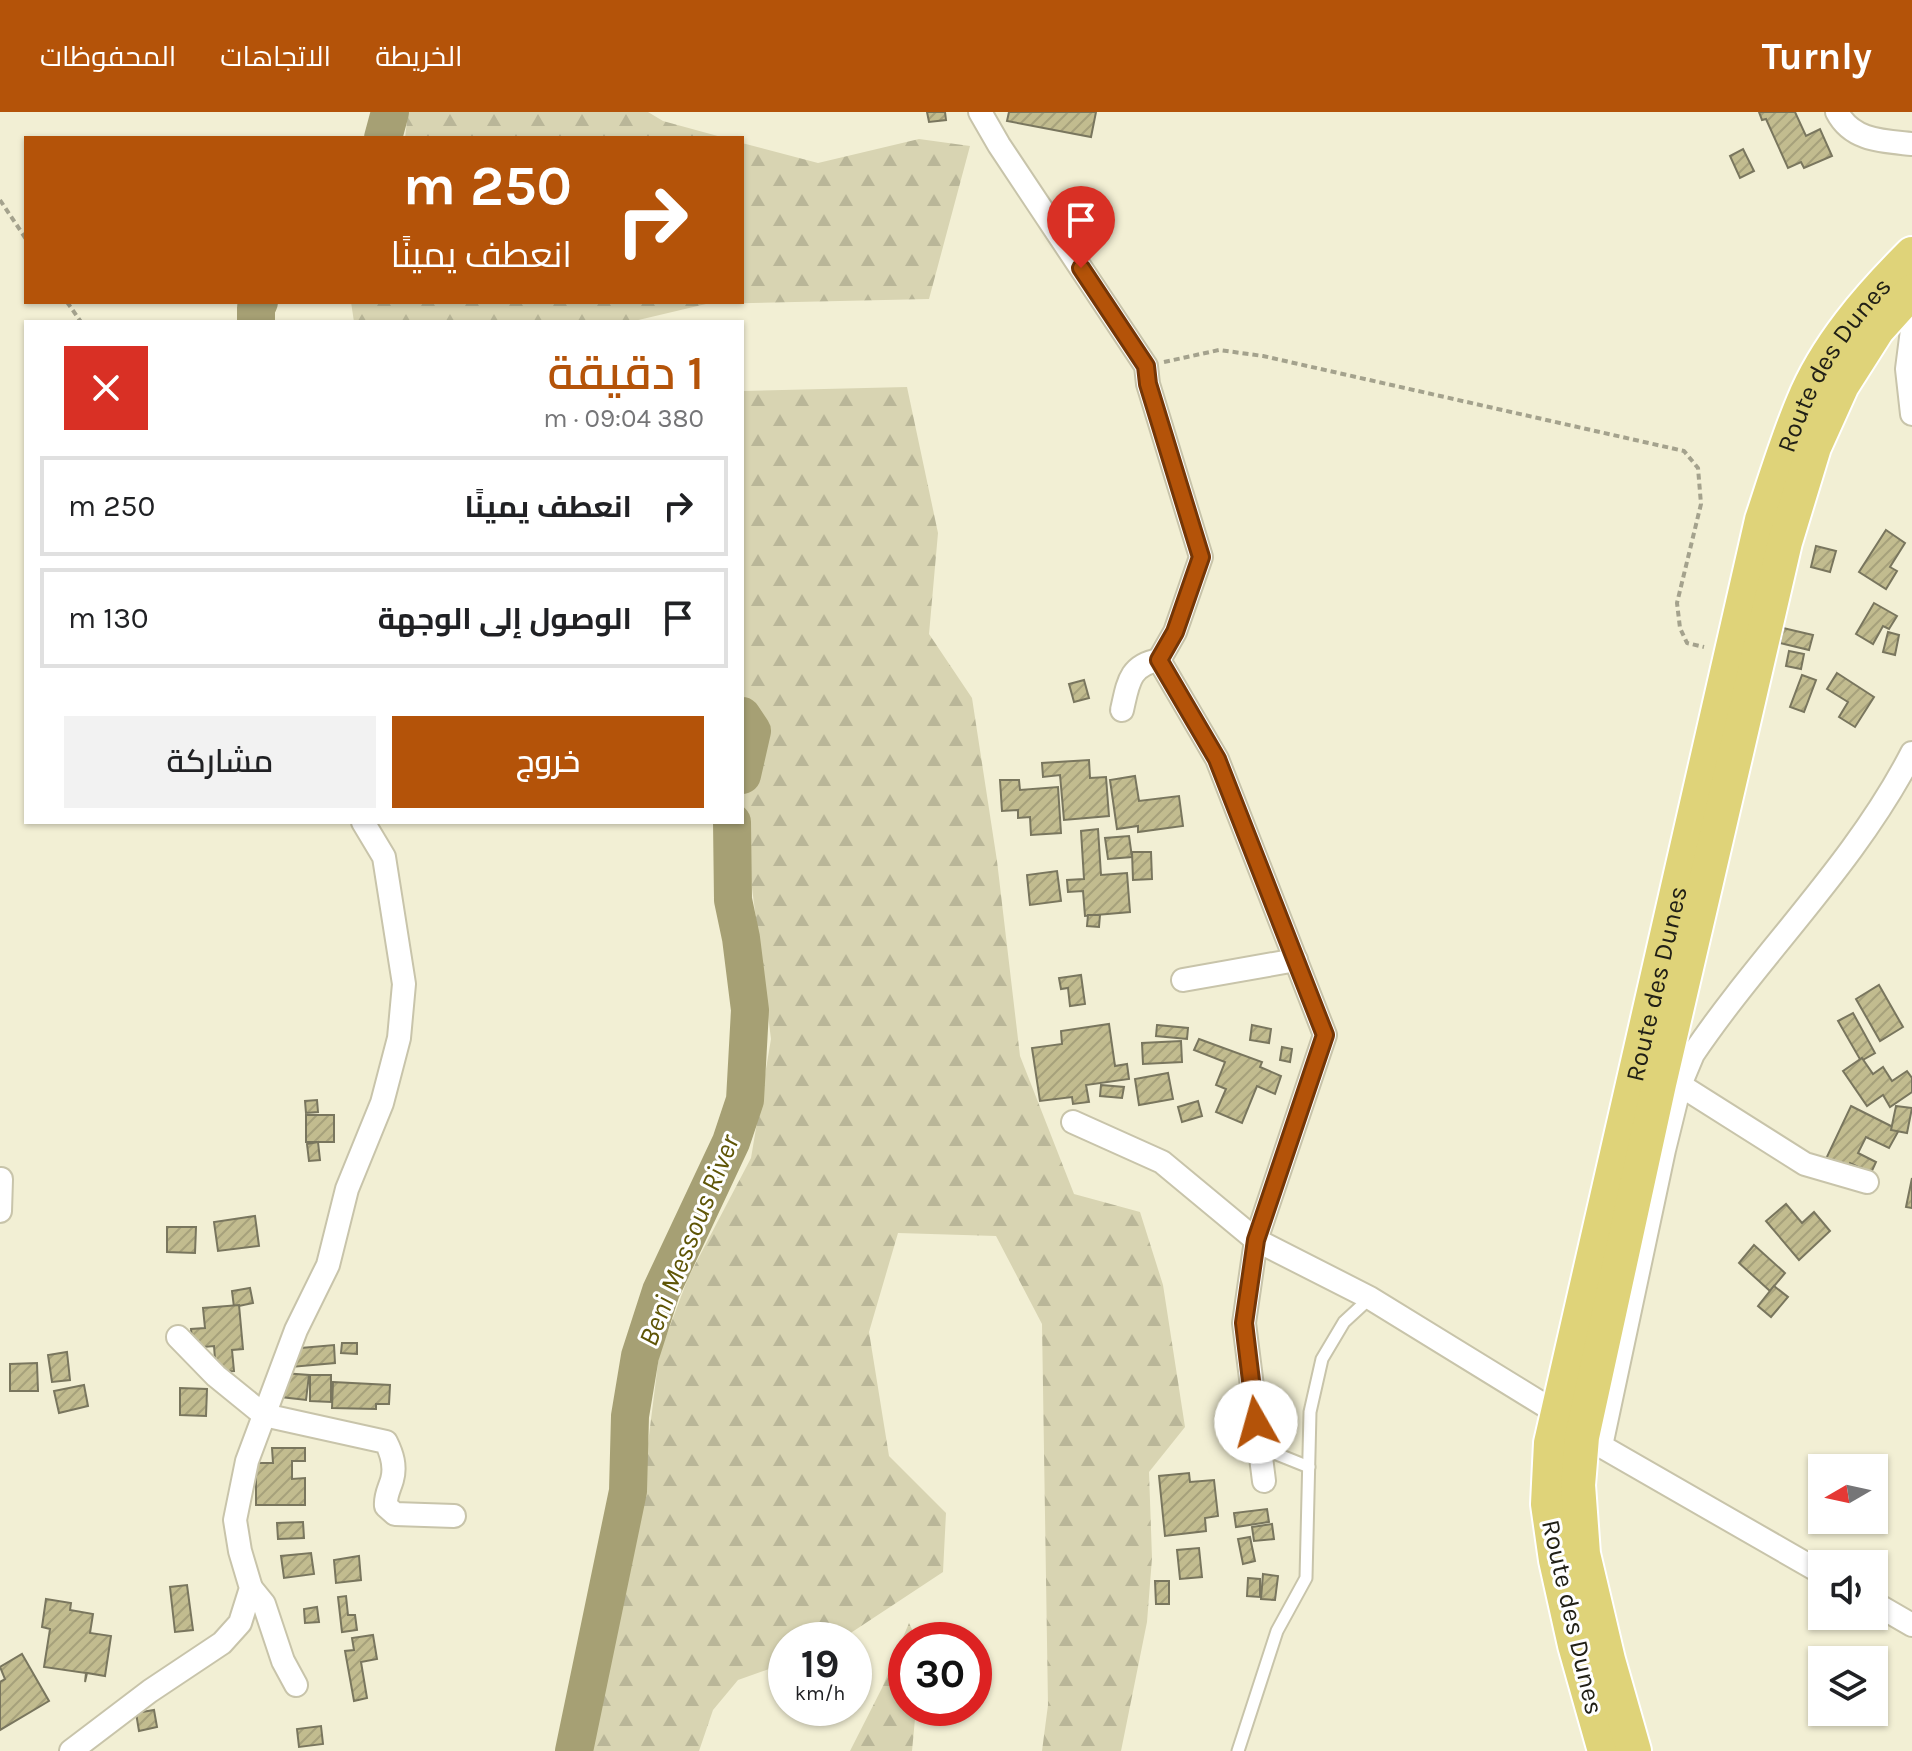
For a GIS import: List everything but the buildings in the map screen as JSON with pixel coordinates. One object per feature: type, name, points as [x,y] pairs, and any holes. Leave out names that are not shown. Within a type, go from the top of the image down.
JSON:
[{"type":"main road","name":"Route des Dunes","points":[[1605,1751],[1575,1645],[1556,1560],[1548,1504],[1551,1443],[1557,1413],[1762,520],[1804,400],[1838,340],[1877,288],[1912,254]]},
{"type":"main road","name":"Route des Dunes","points":[[1634,1751],[1583,1554],[1578,1485],[1585,1422],[1659,1084],[1785,542],[1814,447],[1842,385],[1877,330],[1912,291]]},
{"type":"street","points":[[980,112],[1146,366],[1148,384],[1201,557],[1175,632],[1159,660]]},
{"type":"street","points":[[1837,112],[1851,130],[1861,136],[1912,144]]},
{"type":"street","points":[[1912,330],[1907,369],[1912,414]]},
{"type":"street","points":[[1122,710],[1129,678],[1144,662],[1159,660]]},
{"type":"street","points":[[1159,660],[1217,759],[1325,1035],[1256,1240],[1244,1323],[1264,1481]]},
{"type":"street","points":[[1808,1565],[1601,1446],[1664,1150],[1680,1085],[1693,1054],[1833,874],[1894,788],[1912,753]]},
{"type":"street","points":[[296,1685],[283,1661],[264,1604],[251,1588],[235,1520],[247,1461],[296,1330],[328,1265],[347,1189],[382,1103],[399,1038],[404,984],[384,857],[364,824]]},
{"type":"street","points":[[1183,980],[1296,960]]},
{"type":"street","points":[[1680,1085],[1805,1164],[1867,1182]]},
{"type":"street","points":[[1073,1122],[1162,1162],[1256,1240],[1370,1298],[1557,1413]]},
{"type":"street","points":[[0,1211],[1,1179]]},
{"type":"street","points":[[178,1337],[216,1376],[264,1415],[386,1442],[393,1458],[393,1478],[385,1498],[386,1506],[395,1514],[454,1516]]},
{"type":"street","points":[[71,1751],[150,1691],[222,1643],[240,1623],[251,1588]]},
{"type":"street","points":[[1888,1611],[1912,1625]]},
{"type":"lane","points":[[1238,1751],[1277,1631],[1306,1578],[1310,1412],[1322,1359],[1344,1322],[1370,1298]]},
{"type":"lane","points":[[1259,1447],[1309,1467]]},
{"type":"path","points":[[0,200],[24,236]]},
{"type":"path","points":[[1146,366],[1219,350],[1263,356],[1684,451],[1698,468],[1701,504],[1677,603],[1680,628],[1687,643],[1732,653]]},
{"type":"green space","points":[[408,112],[648,112],[663,121],[718,136],[405,136]]},
{"type":"green space","points":[[919,139],[970,146],[929,299],[744,303],[744,144],[818,163]]},
{"type":"green space","points":[[351,304],[706,304],[638,320],[354,320]]},
{"type":"green space","points":[[907,387],[938,533],[929,634],[972,698],[997,861],[1020,1056],[1074,1194],[1140,1212],[1163,1285],[1185,1427],[1149,1472],[1152,1558],[1147,1622],[1121,1751],[1042,1751],[1048,1705],[1042,1324],[996,1236],[898,1233],[869,1332],[889,1456],[946,1513],[943,1572],[867,1622],[768,1622],[768,1669],[738,1680],[713,1710],[699,1751],[585,1751],[640,1508],[659,1355],[688,1278],[751,1158],[771,1039],[744,824],[744,391]]},
{"type":"green space","points":[[888,1674],[888,1726],[914,1726],[912,1751],[850,1751],[863,1726],[872,1726],[872,1708]]},
{"type":"waterway","name":"Beni Messous River","points":[[384,136],[390,112]]},
{"type":"waterway","name":"Beni Messous River","points":[[256,320],[258,304]]},
{"type":"waterway","name":"Beni Messous River","points":[[744,719],[752,731],[744,766]]},
{"type":"waterway","name":"Beni Messous River","points":[[574,1751],[628,1491],[630,1416],[640,1356],[661,1291],[731,1142],[745,1100],[750,1010],[733,900],[732,824]]},
{"type":"route","points":[[1081,268],[1146,366],[1148,384],[1201,557],[1175,632],[1159,660],[1217,759],[1325,1035],[1256,1240],[1244,1323],[1256,1422]]}]
